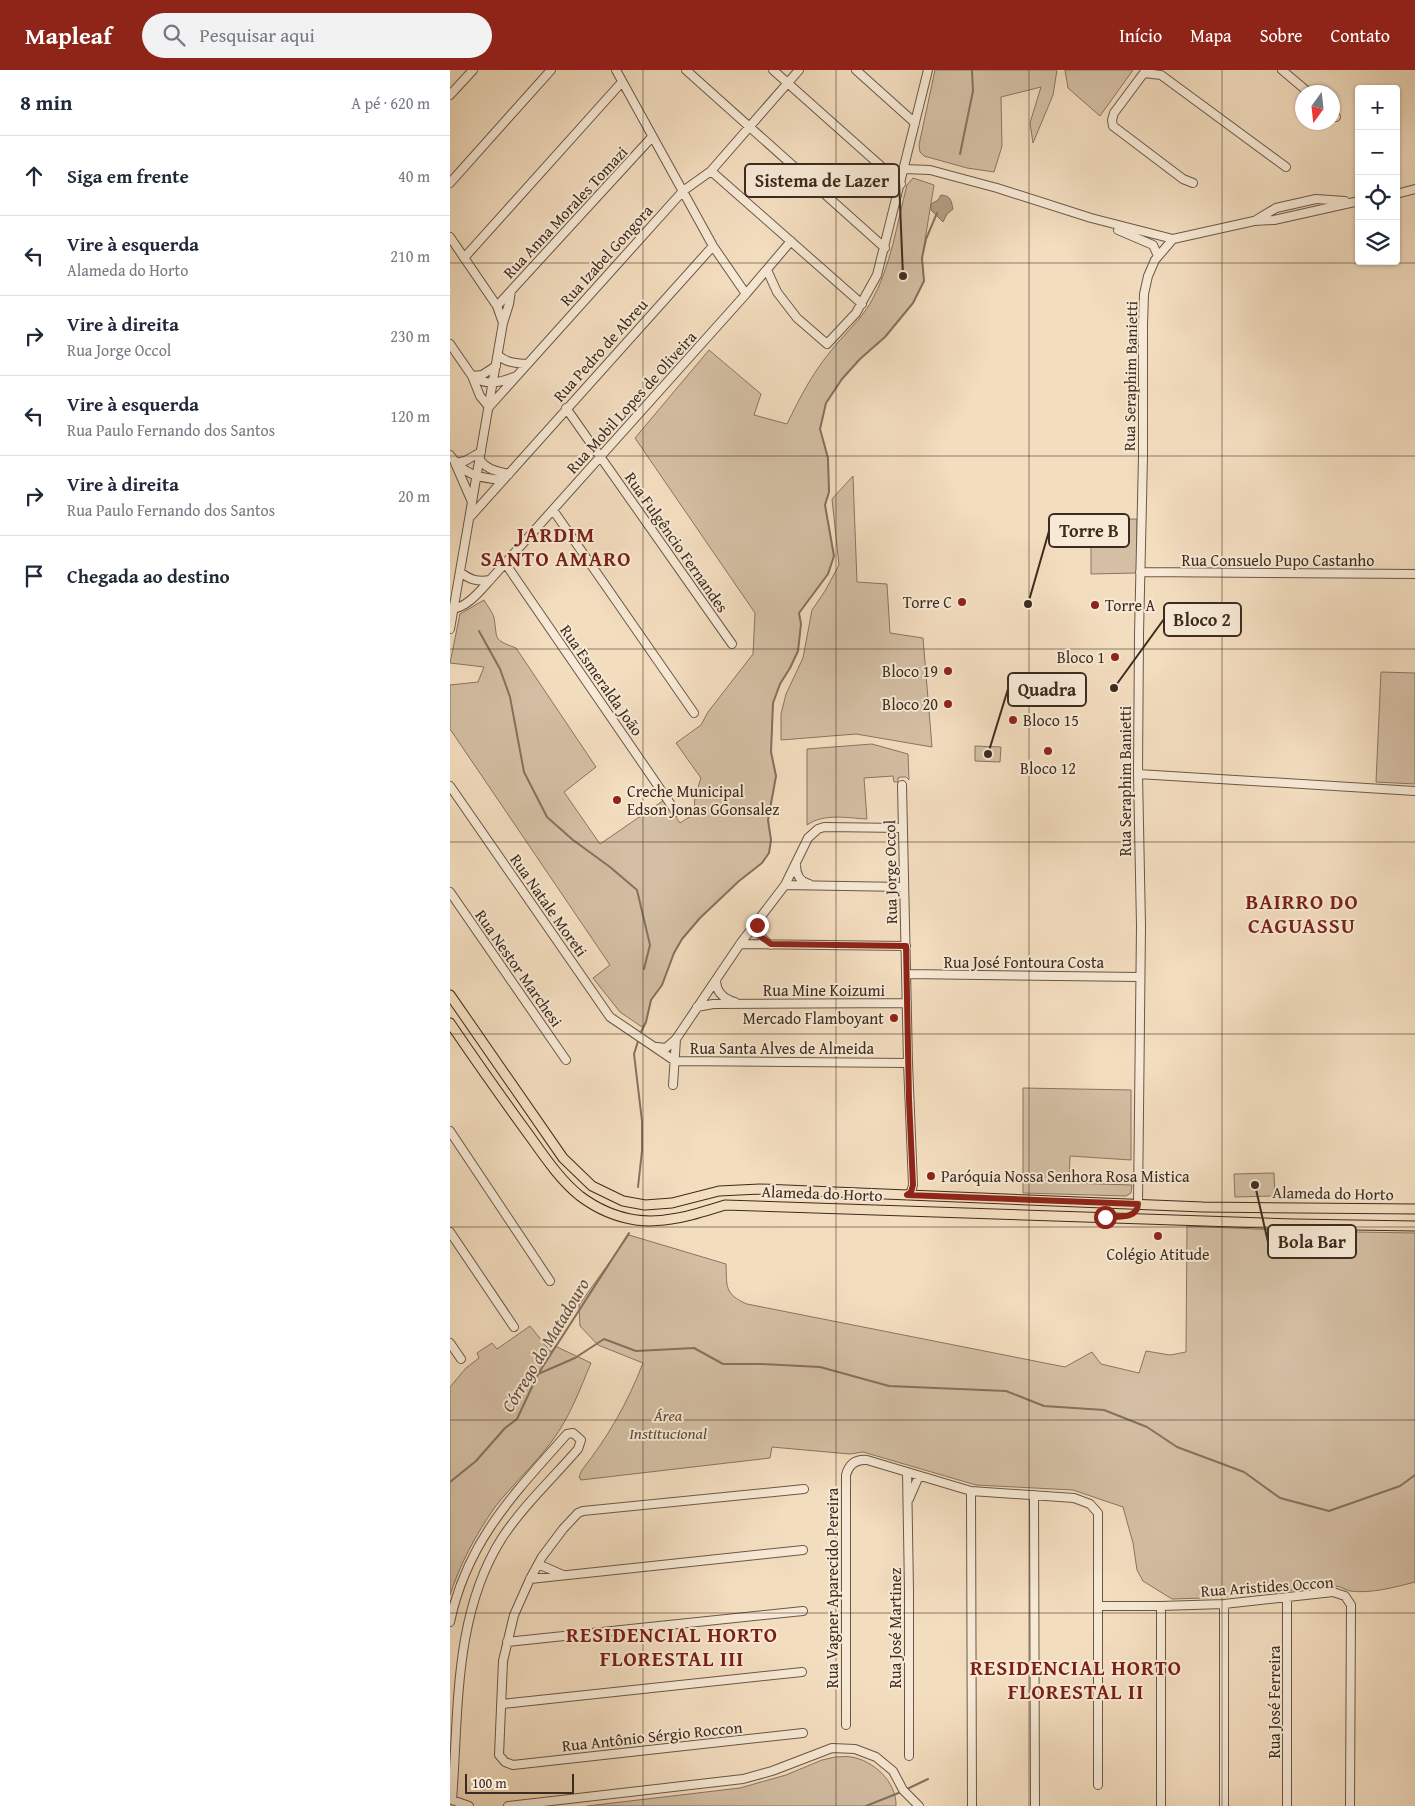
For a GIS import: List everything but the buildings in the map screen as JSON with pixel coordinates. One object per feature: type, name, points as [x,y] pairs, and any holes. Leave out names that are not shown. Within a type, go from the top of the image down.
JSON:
[{"type":"main road","name":"Alameda do Horto","points":[[450,995],[563,1158],[592,1186],[623,1201],[658,1205],[732,1189],[1221,1207],[1415,1209]]},
{"type":"main road","name":"Alameda do Horto","points":[[450,1023],[551,1165],[580,1196],[599,1208],[621,1217],[636,1220],[671,1220],[725,1205],[733,1205],[1294,1224],[1415,1226]]},
{"type":"main road","points":[[1105,1217],[1130,1216],[1138,1209],[1138,1204]]},
{"type":"street","points":[[450,95],[472,70]]},
{"type":"street","points":[[450,184],[551,70]]},
{"type":"street","points":[[616,70],[713,246],[746,294]]},
{"type":"street","points":[[686,70],[885,248]]},
{"type":"street","points":[[773,70],[901,184]]},
{"type":"street","name":"Rua Izabel Gongora","points":[[489,407],[683,191],[711,171],[799,70]]},
{"type":"street","points":[[856,70],[915,123]]},
{"type":"street","points":[[767,270],[777,292],[797,318],[827,344],[856,313],[877,275],[885,248],[928,70]]},
{"type":"street","points":[[1282,70],[1300,85]]},
{"type":"street","points":[[1193,183],[1183,179],[1114,126],[1112,120],[1114,113],[1145,71],[1160,72],[1286,167]]},
{"type":"street","points":[[464,258],[622,82]]},
{"type":"street","name":"Rua Anna Morales Tomazi","points":[[497,306],[652,137]]},
{"type":"street","points":[[904,169],[918,168],[930,170],[998,188],[1091,218],[1173,239],[1254,221],[1282,218],[1327,204],[1355,202]]},
{"type":"street","points":[[711,171],[862,304]]},
{"type":"street","points":[[1400,193],[1415,189]]},
{"type":"street","points":[[1254,221],[1276,208],[1316,200],[1327,204]]},
{"type":"street","points":[[1276,208],[1275,216],[1282,218]]},
{"type":"street","points":[[1091,218],[1152,245],[1158,256]]},
{"type":"street","points":[[1148,233],[1161,241],[1166,247]]},
{"type":"street","points":[[450,237],[497,306],[503,323]]},
{"type":"street","name":"Rua Seraphim Banietti","points":[[1138,1204],[1141,926],[1138,774],[1144,294],[1148,276],[1158,256],[1173,239]]},
{"type":"street","name":"Rua Mobil Lopes de Oliveira","points":[[452,610],[470,601],[490,580],[792,241]]},
{"type":"street","name":"Rua Pedro de Abreu","points":[[469,518],[713,246]]},
{"type":"street","points":[[450,629],[503,323],[511,291]]},
{"type":"street","points":[[450,344],[472,376],[480,396],[489,407]]},
{"type":"street","points":[[498,355],[510,362],[527,364]]},
{"type":"street","points":[[472,376],[482,374],[496,366]]},
{"type":"street","points":[[472,376],[477,380],[493,384]]},
{"type":"street","name":"Rua Izabel Gongora","points":[[493,384],[516,376]]},
{"type":"street","name":"Rua Fulgêncio Fernandes","points":[[566,408],[732,644]]},
{"type":"street","points":[[450,455],[472,503]]},
{"type":"street","points":[[455,463],[480,456]]},
{"type":"street","points":[[480,456],[484,465],[493,470],[509,474]]},
{"type":"street","points":[[455,463],[477,477],[503,480]]},
{"type":"street","points":[[552,510],[694,713]]},
{"type":"street","name":"Rua Esmeralda João","points":[[505,563],[676,812]]},
{"type":"street","points":[[460,572],[469,579],[479,581],[490,580]]},
{"type":"street","name":"Rua Consuelo Pupo Castanho","points":[[1140,572],[1415,574]]},
{"type":"street","points":[[1138,774],[1415,791]]},
{"type":"street","name":"Rua Jorge Occol","points":[[902,785],[908,1063],[913,1185],[911,1192],[907,1195]]},
{"type":"street","name":"Rua Natale Moreti","points":[[450,786],[610,1017],[633,1034]]},
{"type":"street","points":[[650,1044],[666,1048],[676,1040],[740,944],[785,885],[812,832],[824,827],[903,828]]},
{"type":"street","points":[[796,863],[796,871],[802,881],[816,886]]},
{"type":"street","points":[[785,885],[904,887]]},
{"type":"street","name":"Rua Nestor Marchesi","points":[[450,892],[566,1060]]},
{"type":"street","points":[[758,920],[761,937],[771,944]]},
{"type":"street","points":[[740,944],[906,946]]},
{"type":"street","name":"Rua José Fontoura Costa","points":[[907,974],[1140,976]]},
{"type":"street","name":"Rua Mine Koizumi","points":[[716,980],[716,988],[720,994],[729,1000],[742,1004]]},
{"type":"street","name":"Rua Mine Koizumi","points":[[697,1008],[708,1004],[907,1003]]},
{"type":"street","name":"Rua Santa Alves de Almeida","points":[[633,1034],[675,1061],[908,1063]]},
{"type":"street","points":[[673,1085],[676,1040]]},
{"type":"street","points":[[450,1131],[550,1281]]},
{"type":"street","points":[[450,1232],[514,1327]]},
{"type":"street","points":[[450,1343],[461,1359]]},
{"type":"street","points":[[450,1622],[455,1598],[464,1576],[476,1548],[489,1528],[509,1500],[567,1434],[573,1433],[581,1440],[578,1449],[516,1519],[502,1540],[474,1597],[466,1626],[452,1784],[452,1801],[469,1806]]},
{"type":"street","name":"Rua Vagner Aparecido Pereira","points":[[846,1724],[846,1475],[852,1464],[861,1460],[971,1491],[1074,1498],[1090,1504],[1095,1508],[1098,1519],[1098,1606]]},
{"type":"street","name":"Rua José Martinez","points":[[907,1472],[909,1756]]},
{"type":"street","name":"Rua José Martinez","points":[[908,1501],[919,1476]]},
{"type":"street","points":[[802,1672],[502,1704],[503,1660],[514,1615],[538,1564],[558,1535],[578,1513],[804,1489]]},
{"type":"street","points":[[971,1491],[972,1806]]},
{"type":"street","points":[[1034,1495],[1035,1806]]},
{"type":"street","points":[[530,1579],[802,1550]]},
{"type":"street","points":[[538,1564],[556,1573],[568,1576]]},
{"type":"street","name":"Rua Aristides Occon","points":[[1098,1606],[1224,1604],[1333,1592],[1344,1596],[1351,1605],[1350,1806]]},
{"type":"street","name":"Rua José Ferreira","points":[[1287,1598],[1288,1806]]},
{"type":"street","points":[[1224,1604],[1224,1806]]},
{"type":"street","points":[[1098,1606],[1098,1785]]},
{"type":"street","points":[[1161,1606],[1161,1806]]},
{"type":"street","points":[[508,1642],[803,1611]]},
{"type":"street","name":"Rua Antônio Sérgio Roccon","points":[[502,1704],[499,1755],[505,1762],[513,1765],[802,1733]]},
{"type":"street","points":[[508,1806],[743,1779],[772,1771],[832,1748],[855,1749],[876,1758],[893,1772],[910,1802],[919,1806]]},
{"type":"green space","points":[[935,70],[1057,70],[1053,95],[1033,143],[1030,123],[1041,87],[1001,97],[1002,146],[994,172],[967,168],[924,156],[920,152],[919,145]]},
{"type":"green space","points":[[1065,70],[1133,70],[1100,116],[1068,88]]},
{"type":"green space","points":[[913,178],[934,185],[922,258],[924,281],[913,303],[885,337],[860,359],[842,379],[826,403],[820,429],[828,458],[829,492],[825,505],[834,556],[828,574],[799,613],[801,624],[798,651],[780,684],[773,703],[771,752],[776,776],[768,820],[771,840],[769,853],[762,863],[739,881],[700,918],[682,939],[674,953],[662,985],[651,1000],[646,1022],[642,1027],[620,1012],[593,978],[610,965],[450,729],[450,685],[478,682],[484,667],[450,663],[460,614],[484,600],[493,616],[498,638],[503,643],[516,648],[596,767],[564,792],[600,844],[664,800],[680,823],[694,814],[695,796],[701,778],[676,743],[701,725],[708,712],[753,654],[755,613],[635,438],[709,350],[761,394],[754,415],[787,424],[817,369],[871,302],[889,260],[907,185]]},
{"type":"green space","points":[[853,476],[857,582],[887,584],[890,633],[923,638],[932,747],[856,734],[781,740],[781,714],[786,694],[803,658],[812,610],[839,565],[832,499]]},
{"type":"green space","points":[[1137,519],[1137,573],[1091,574],[1091,520]]},
{"type":"green space","points":[[1381,672],[1415,673],[1415,784],[1376,782]]},
{"type":"green space","points":[[872,744],[908,754],[909,780],[906,777],[901,777],[898,778],[898,782],[894,782],[893,776],[864,778],[867,819],[828,818],[814,821],[807,825],[807,749]]},
{"type":"green space","points":[[975,746],[1001,747],[1000,762],[975,761]]},
{"type":"green space","points":[[1023,1088],[1131,1090],[1131,1160],[1070,1156],[1069,1183],[1132,1185],[1131,1193],[1126,1196],[1023,1193]]},
{"type":"green space","points":[[1274,1173],[1275,1196],[1235,1197],[1234,1174]]},
{"type":"green space","name":"Área Institucional","points":[[1187,1226],[1415,1233],[1415,1582],[1366,1592],[1350,1591],[1335,1586],[1204,1598],[1172,1599],[1143,1581],[1137,1570],[1133,1543],[1123,1507],[1073,1490],[976,1485],[863,1452],[850,1454],[772,1447],[770,1458],[581,1480],[579,1477],[617,1419],[643,1363],[598,1345],[580,1326],[579,1305],[629,1235],[726,1264],[728,1289],[734,1297],[747,1304],[1065,1367],[1092,1352],[1101,1364],[1139,1373],[1146,1351],[1170,1355],[1186,1352]]},
{"type":"green space","points":[[530,1326],[551,1352],[555,1346],[591,1363],[574,1403],[552,1441],[495,1507],[481,1528],[469,1550],[450,1595],[450,1387],[466,1368],[479,1358],[477,1353],[492,1343],[497,1349]]},
{"type":"green space","points":[[835,1757],[859,1759],[875,1767],[888,1781],[895,1797],[896,1806],[587,1806],[740,1788],[786,1775],[822,1760]]},
{"type":"shaded area","points":[[941,195],[947,196],[950,199],[953,209],[947,214],[943,222],[931,210],[931,204],[938,200]]},
{"type":"waterway","name":"Córrego do Matadouro","points":[[960,154],[973,91],[972,70]]},
{"type":"waterway","name":"Córrego do Matadouro","points":[[640,1034],[646,1022],[651,1000],[662,985],[674,953],[682,939],[700,918],[739,881],[762,863],[769,853],[771,840],[768,820],[776,776],[771,752],[773,703],[780,684],[798,651],[801,624],[799,613],[828,574],[834,556],[825,505],[829,492],[828,458],[820,429],[826,403],[842,379],[860,359],[885,337],[913,303],[924,281],[922,258],[926,239],[937,213]]},
{"type":"waterway","points":[[479,631],[500,669],[510,697],[524,772],[547,817],[637,890],[650,945],[644,969]]},
{"type":"waterway","name":"Córrego do Matadouro","points":[[638,1187],[642,1151],[642,1121],[634,1054],[639,1038]]},
{"type":"waterway","name":"Córrego do Matadouro","points":[[450,1482],[476,1461],[505,1428],[517,1419],[538,1374],[629,1233]]},
{"type":"waterway","points":[[538,1374],[575,1358],[604,1339],[636,1351],[694,1348],[723,1364],[820,1367],[889,1386],[1006,1391],[1044,1406],[1104,1410],[1147,1427],[1177,1447],[1244,1472],[1280,1498],[1329,1511],[1400,1486],[1415,1475]]},
{"type":"waterway","points":[[905,1790],[928,1779]]},
{"type":"waterway","points":[[866,1806],[901,1792]]},
{"type":"place","name":"Sistema de Lazer","points":[[903,276]]},
{"type":"place","name":"Torre C","points":[[962,602]]},
{"type":"place","name":"Torre B","points":[[1028,604]]},
{"type":"place","name":"Torre A","points":[[1095,605]]},
{"type":"place","name":"Bloco 1","points":[[1115,657]]},
{"type":"place","name":"Bloco 19","points":[[948,671]]},
{"type":"place","name":"Bloco 2","points":[[1114,688]]},
{"type":"place","name":"Bloco 20","points":[[948,704]]},
{"type":"place","name":"Bloco 15","points":[[1013,720]]},
{"type":"place","name":"Bloco 12","points":[[1048,751]]},
{"type":"place","name":"Quadra","points":[[988,754]]},
{"type":"place","name":"Creche Municipal Edson Jonas GGonsalez","points":[[617,800]]},
{"type":"place","name":"Mercado Flamboyant","points":[[894,1018]]},
{"type":"place","name":"Paróquia Nossa Senhora Rosa Mistica","points":[[931,1176]]},
{"type":"place","name":"Bola Bar","points":[[1255,1185]]},
{"type":"place","name":"Colégio Atitude","points":[[1158,1236]]},
{"type":"district","name":"JARDIM SANTO AMARO","points":[[556,546]]},
{"type":"district","name":"BAIRRO DO CAGUASSU","points":[[1302,913]]},
{"type":"district","name":"RESIDENCIAL HORTO FLORESTAL III","points":[[672,1646]]},
{"type":"district","name":"RESIDENCIAL HORTO FLORESTAL II","points":[[1076,1679]]},
{"type":"route","points":[[757,925],[761,937],[771,944],[906,946],[909,1100],[913,1185],[911,1192],[907,1195],[1138,1204],[1138,1209],[1130,1216],[1105,1217]]}]
